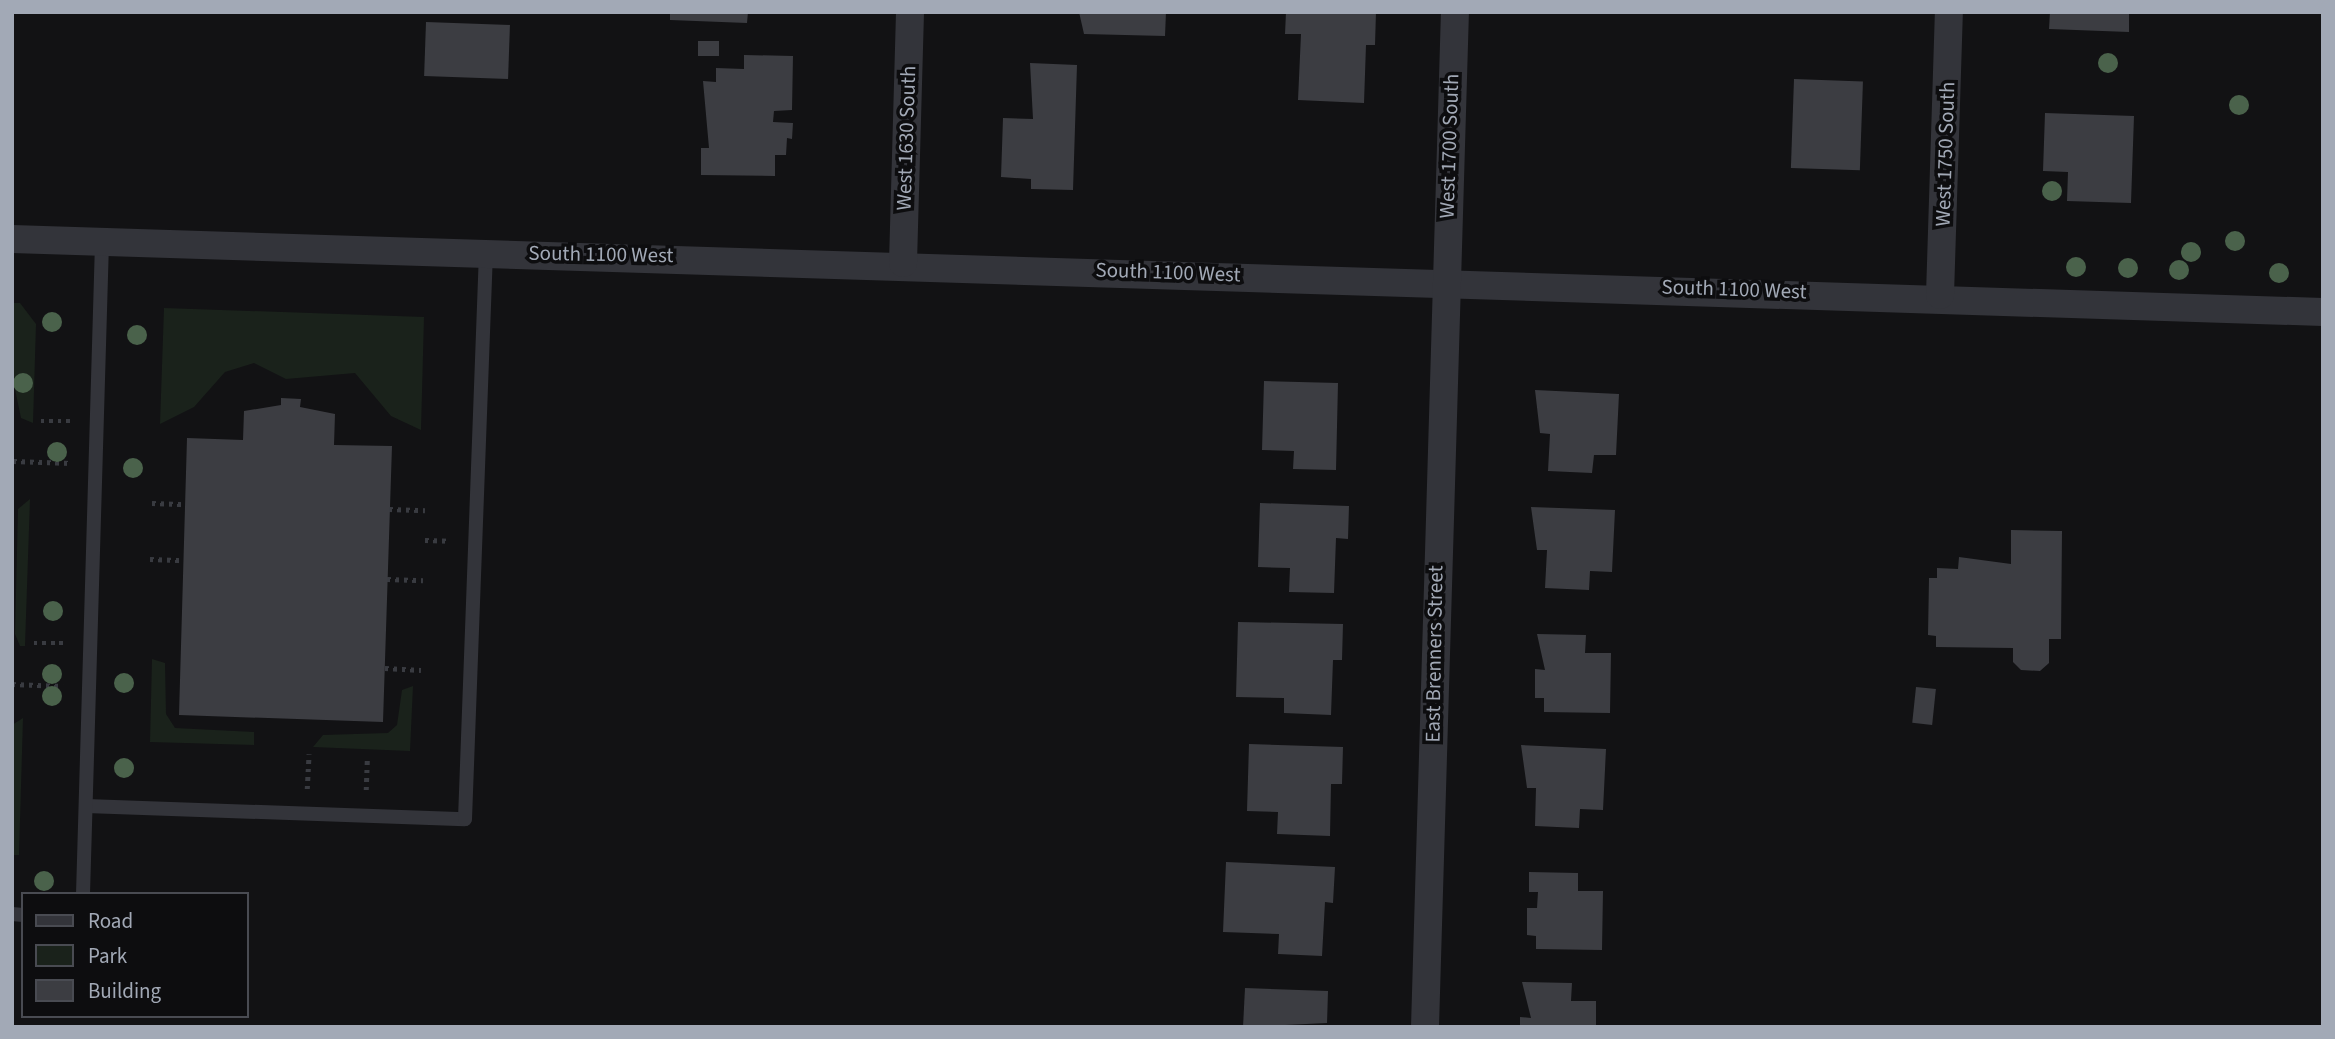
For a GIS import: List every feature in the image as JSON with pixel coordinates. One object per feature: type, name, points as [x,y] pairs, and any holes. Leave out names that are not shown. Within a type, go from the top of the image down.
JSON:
[{"type":"street","name":"West 1630 South","points":[[903,263],[910,12]]},
{"type":"street","name":"West 1700 South","points":[[1444,281],[1455,12]]},
{"type":"street","name":"West 1750 South","points":[[1940,295],[1949,12]]},
{"type":"street","name":"South 1100 West","points":[[12,239],[1940,295],[2323,312]]},
{"type":"street","name":"East Brenners Street","points":[[1425,1027],[1444,281]]},
{"type":"lane","points":[[83,892],[102,243]]},
{"type":"lane","points":[[86,806],[465,819],[486,252]]},
{"type":"path","points":[[13,461],[72,463]]},
{"type":"path","points":[[152,503],[186,504]]},
{"type":"path","points":[[389,509],[425,510]]},
{"type":"path","points":[[150,559],[184,560]]},
{"type":"path","points":[[387,579],[423,580]]},
{"type":"path","points":[[385,668],[421,670]]},
{"type":"path","points":[[12,684],[67,686]]},
{"type":"path","points":[[305,814],[309,754]]},
{"type":"path","points":[[366,816],[367,756]]},
{"type":"green space","points":[[12,303],[20,303],[36,324],[33,423],[21,418],[12,375]]},
{"type":"green space","points":[[164,308],[424,317],[421,430],[391,416],[355,373],[286,379],[254,363],[225,372],[194,407],[160,424]]},
{"type":"green space","points":[[30,499],[25,646],[20,646],[15,634],[18,509]]},
{"type":"green space","points":[[152,659],[165,663],[166,714],[175,728],[254,732],[254,745],[150,742]]},
{"type":"green space","points":[[413,686],[410,751],[313,747],[323,735],[388,733],[397,725],[402,690]]},
{"type":"green space","points":[[23,718],[19,855],[12,855],[12,725]]},
{"type":"building","points":[[670,12],[748,12],[747,23],[670,20]]},
{"type":"building","points":[[1079,12],[1166,12],[1165,36],[1084,34]]},
{"type":"building","points":[[1286,12],[1376,12],[1375,45],[1366,45],[1364,103],[1298,100],[1301,34],[1285,34]]},
{"type":"building","points":[[2050,12],[2129,12],[2129,32],[2049,29]]},
{"type":"building","points":[[426,22],[510,25],[508,79],[424,76]]},
{"type":"building","points":[[698,41],[719,41],[719,56],[698,56]]},
{"type":"building","points":[[744,55],[793,56],[792,110],[774,111],[773,122],[793,123],[792,139],[787,138],[786,155],[775,155],[775,176],[701,175],[701,148],[709,148],[703,81],[716,82],[716,68],[744,69]]},
{"type":"building","points":[[1030,63],[1077,65],[1073,190],[1031,189],[1031,179],[1001,177],[1003,118],[1033,119]]},
{"type":"building","points":[[1794,79],[1863,81],[1860,170],[1791,168]]},
{"type":"building","points":[[2045,113],[2134,116],[2131,203],[2067,201],[2068,172],[2043,171]]},
{"type":"building","points":[[1264,381],[1338,383],[1336,470],[1293,469],[1294,451],[1262,450]]},
{"type":"building","points":[[1535,390],[1619,394],[1616,455],[1594,455],[1592,473],[1548,471],[1550,434],[1540,433]]},
{"type":"building","points":[[281,398],[301,399],[300,407],[335,414],[334,445],[392,446],[383,722],[179,715],[187,438],[243,440],[244,411],[281,405]]},
{"type":"building","points":[[1260,503],[1349,506],[1348,539],[1336,538],[1334,593],[1289,592],[1290,568],[1258,567]]},
{"type":"building","points":[[1531,507],[1615,510],[1612,572],[1590,571],[1589,590],[1545,588],[1547,550],[1537,550]]},
{"type":"building","points":[[2011,530],[2062,531],[2061,639],[2049,639],[2049,663],[2040,671],[2021,670],[2013,662],[2013,648],[1936,647],[1936,636],[1928,635],[1929,578],[1937,578],[1937,568],[1958,569],[1959,557],[2011,564]]},
{"type":"building","points":[[1238,622],[1343,624],[1342,660],[1333,660],[1331,715],[1284,713],[1284,698],[1236,697]]},
{"type":"building","points":[[1537,634],[1586,635],[1585,653],[1611,653],[1610,713],[1544,712],[1544,698],[1535,698],[1535,669],[1545,670]]},
{"type":"building","points":[[1916,687],[1936,689],[1932,725],[1912,723]]},
{"type":"building","points":[[1249,744],[1343,747],[1342,784],[1331,784],[1330,836],[1277,834],[1278,812],[1247,811]]},
{"type":"building","points":[[1521,745],[1606,749],[1603,810],[1580,809],[1579,828],[1535,826],[1536,788],[1527,788]]},
{"type":"building","points":[[1226,862],[1335,867],[1333,903],[1325,902],[1322,956],[1278,954],[1279,934],[1223,932]]},
{"type":"building","points":[[1529,872],[1578,873],[1578,891],[1603,891],[1602,950],[1536,949],[1536,936],[1527,935],[1527,908],[1537,908],[1538,892],[1529,892]]},
{"type":"building","points":[[1522,982],[1572,983],[1571,1001],[1596,1001],[1596,1027],[1520,1027],[1520,1017],[1531,1018]]},
{"type":"building","points":[[1245,988],[1328,991],[1327,1023],[1243,1027]]}]
